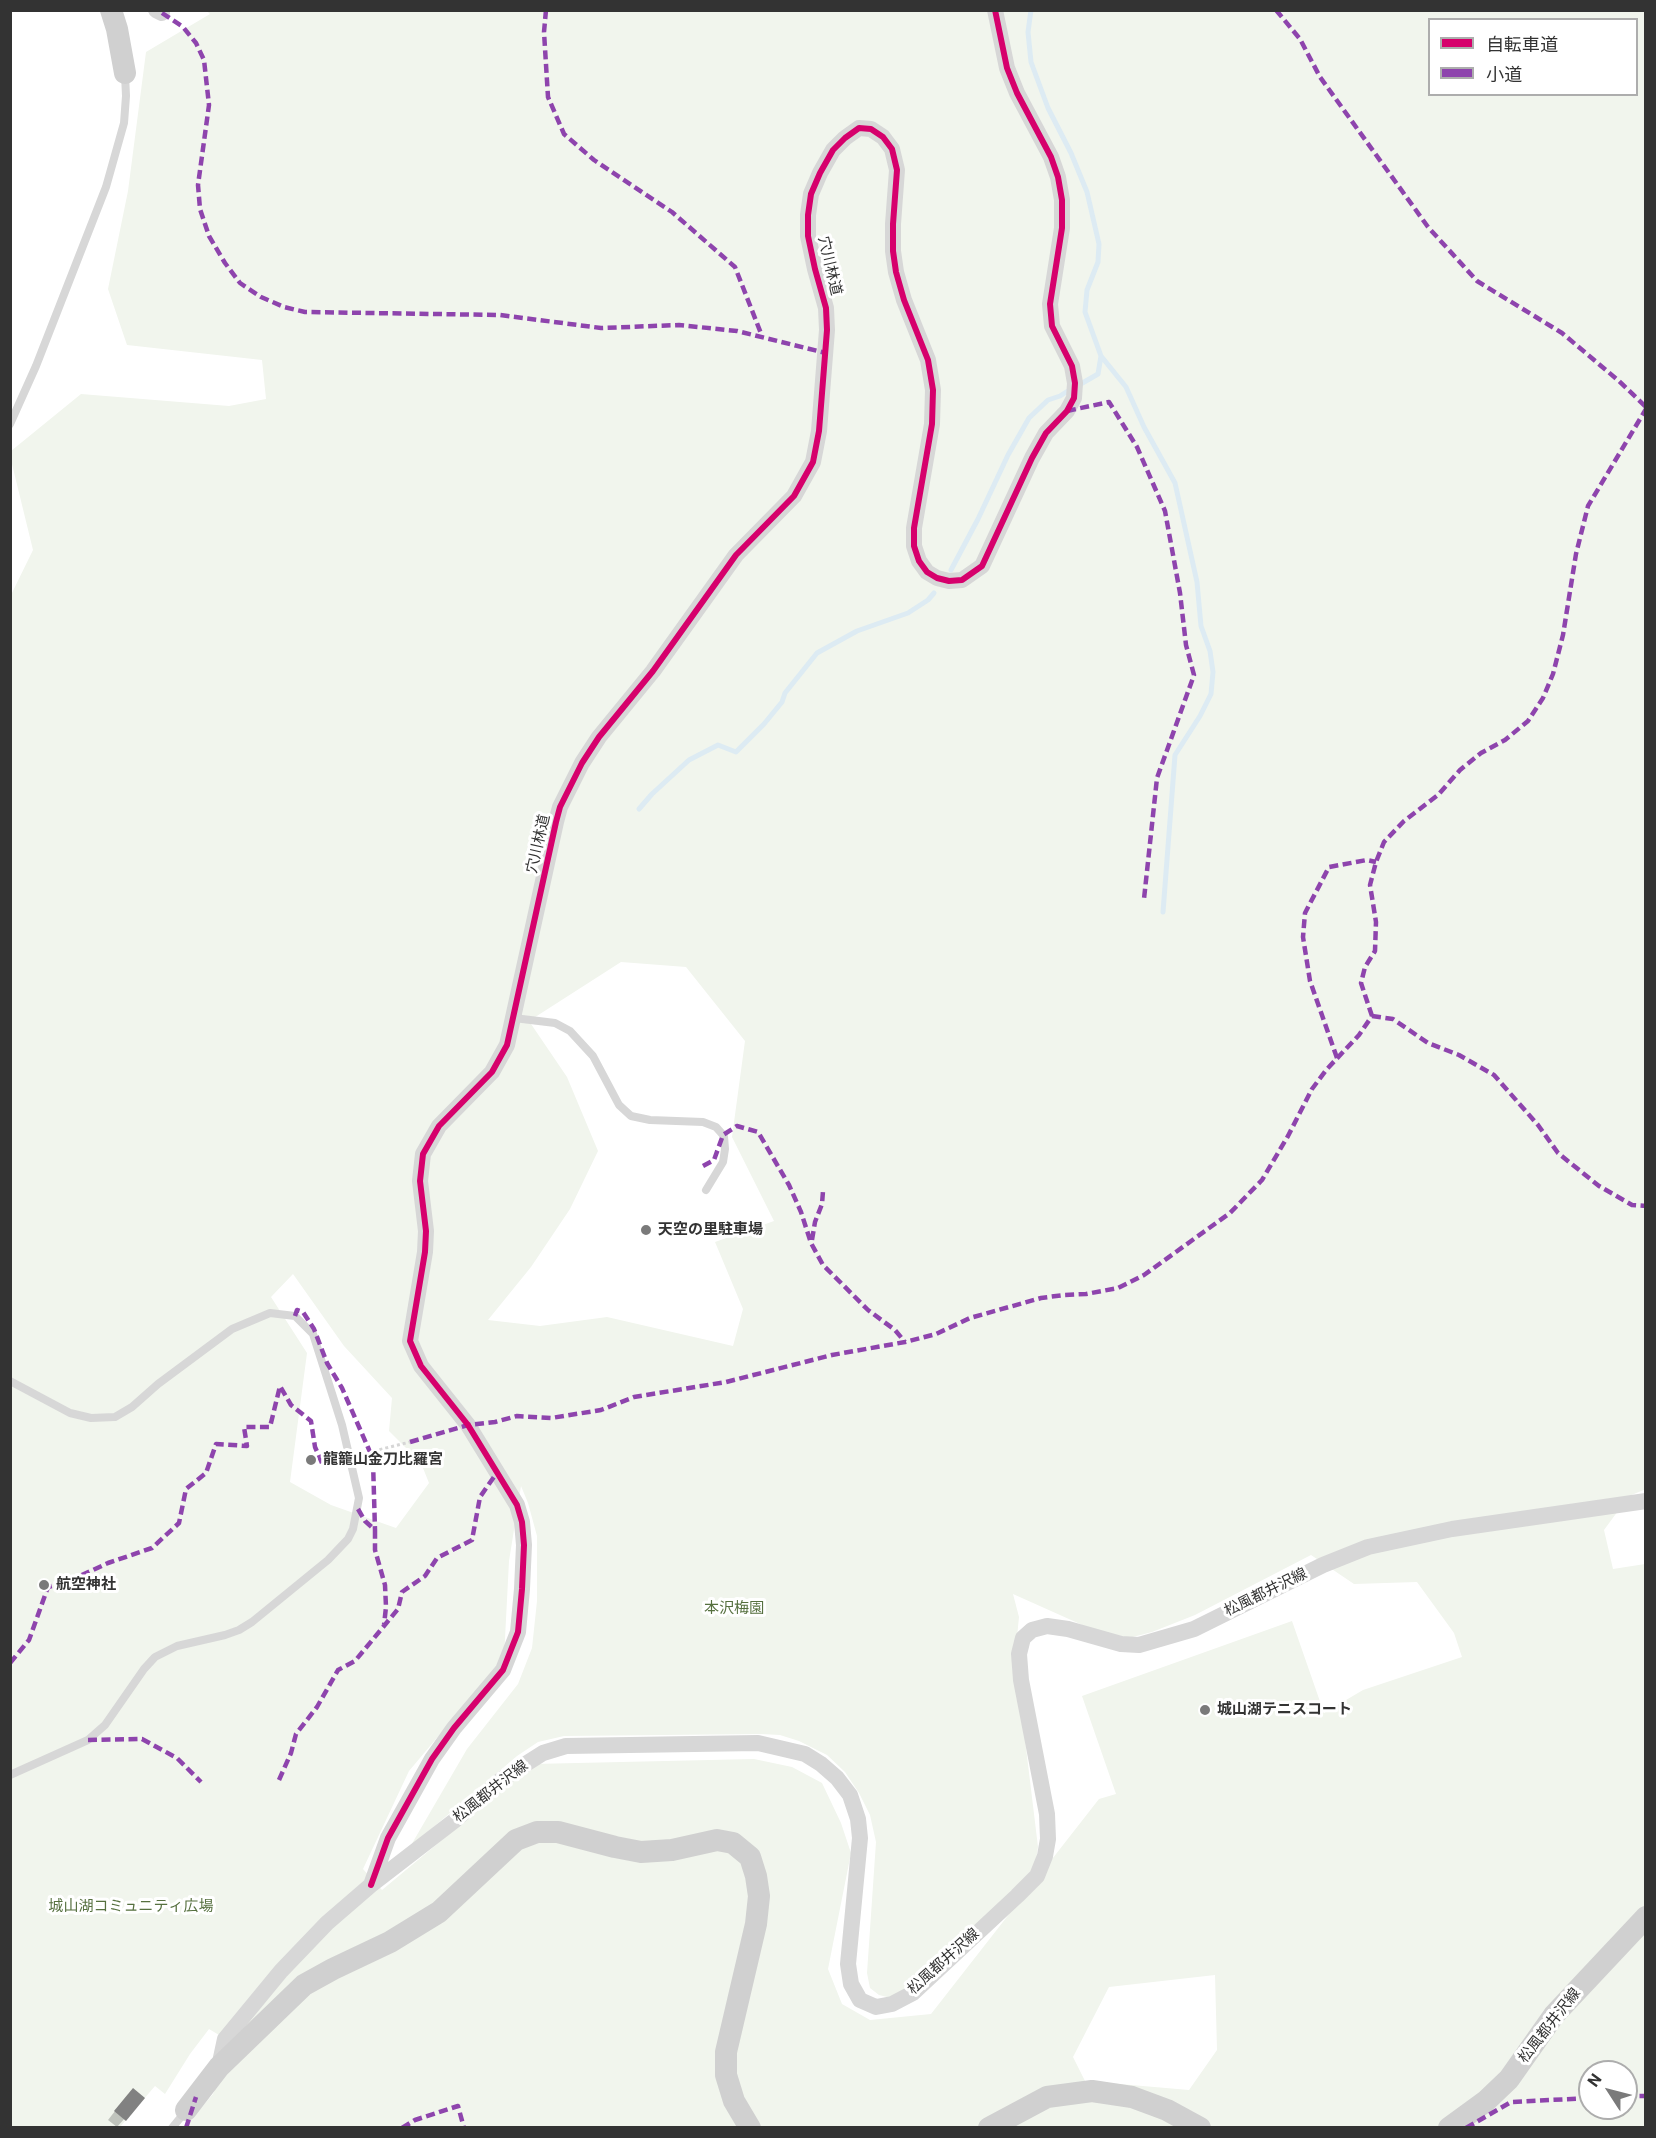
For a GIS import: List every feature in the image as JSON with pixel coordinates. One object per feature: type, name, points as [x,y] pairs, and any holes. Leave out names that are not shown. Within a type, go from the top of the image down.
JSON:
[{"type":"street","points":[[111,10],[125,73]]},
{"type":"street","name":"穴川林道","points":[[371,1885],[388,1838],[432,1759],[454,1728],[503,1670],[518,1632],[519,1621],[524,1545],[522,1522],[517,1505],[468,1425],[421,1366],[410,1341],[425,1252],[426,1231],[420,1180],[423,1154],[448,1114],[477,1089],[492,1072],[507,1045],[556,822],[570,786],[599,737],[653,670],[736,555],[794,496],[813,462],[819,431],[827,330],[826,308],[808,236],[808,215],[811,194],[820,173],[833,150],[845,138],[860,129],[871,129],[892,149],[897,170],[893,233],[896,272],[904,300],[928,360],[933,390],[932,424],[914,528],[914,546],[919,561],[927,572],[949,581],[962,580],[982,566],[1032,458],[1046,433],[1067,411],[1074,398],[1075,383],[1071,366],[1052,326],[1050,304],[1062,228],[1062,200],[1058,177],[1051,157],[1017,93],[1007,68],[996,10]]},
{"type":"street","name":"松風都井沢線","points":[[219,2067],[225,2039],[249,2007],[327,1923],[371,1885],[521,1766],[543,1753],[566,1746],[758,1743],[805,1754],[821,1764],[837,1778],[850,1795],[858,1819],[860,1838],[848,1964],[851,1983],[860,2000],[876,2007],[892,2004],[913,1993],[1017,1896],[1037,1876],[1045,1856],[1048,1839],[1047,1814],[1021,1680],[1019,1654],[1023,1638],[1032,1630],[1047,1626],[1068,1629],[1121,1644],[1139,1645],[1194,1629],[1323,1565],[1368,1547],[1452,1529],[1646,1501]]},
{"type":"street","name":"松風都井沢線","points":[[186,2110],[219,2067],[304,1985],[390,1942],[439,1912],[516,1840],[537,1832],[558,1832],[641,1852],[672,1850],[717,1840],[734,1843],[750,1857],[759,1896],[756,1924],[726,2052],[726,2075],[734,2101],[750,2127]]},
{"type":"street","name":"松風都井沢線","points":[[1449,2127],[1486,2101],[1509,2079],[1554,2015],[1646,1917]]},
{"type":"street","points":[[989,2127],[1047,2097],[1092,2091],[1132,2097],[1167,2110],[1200,2127]]},
{"type":"lane","points":[[10,423],[36,366],[106,187],[124,123],[125,73]]},
{"type":"lane","points":[[514,1018],[555,1023],[570,1031],[593,1056],[619,1105],[631,1116],[650,1120],[703,1122],[716,1127],[724,1136],[723,1162],[706,1190]]},
{"type":"lane","points":[[10,1381],[70,1413],[91,1418],[115,1417],[132,1407],[158,1384],[232,1329],[270,1313],[295,1316],[313,1334],[350,1456],[359,1498],[358,1509],[348,1539],[328,1560],[239,1630],[177,1646],[155,1657],[105,1725],[88,1740],[68,1751],[10,1775]]},
{"type":"lane","points":[[172,2127],[186,2110]]},
{"type":"path","points":[[322,1462],[410,1442]]},
{"type":"green space","points":[[207,11],[1645,11],[1646,1489],[1629,1496],[1604,1530],[1613,1569],[1645,1564],[1645,2127],[185,2127],[213,2094],[234,2044],[209,2029],[165,2094],[155,2086],[120,2127],[11,2127],[10,597],[33,550],[11,460],[11,451],[81,394],[229,406],[266,399],[262,360],[127,345],[108,289],[128,191],[146,52],[210,14]],"holes":[[[621,962],[686,967],[745,1041],[732,1137],[774,1221],[715,1242],[743,1309],[733,1346],[607,1317],[540,1326],[488,1320],[531,1267],[570,1209],[598,1151],[567,1077],[529,1021]],[[293,1274],[344,1346],[392,1398],[389,1431],[421,1463],[429,1483],[396,1528],[331,1505],[290,1482],[307,1353],[271,1297]],[[521,1486],[537,1536],[537,1601],[532,1648],[518,1684],[467,1749],[410,1847],[517,1756],[538,1742],[564,1736],[780,1735],[799,1741],[827,1755],[845,1772],[870,1815],[876,1842],[867,1973],[870,1988],[879,1995],[891,1998],[924,1985],[1029,1875],[1036,1860],[1038,1847],[1015,1657],[1019,1617],[1013,1594],[1089,1628],[1129,1638],[1152,1632],[1195,1615],[1311,1555],[1354,1584],[1417,1582],[1454,1633],[1462,1657],[1363,1690],[1324,1713],[1292,1621],[1082,1696],[1116,1794],[1099,1799],[931,2014],[870,2020],[842,2004],[828,1969],[851,1853],[841,1823],[822,1783],[792,1767],[754,1759],[533,1764],[382,1890],[363,1869],[409,1771],[504,1658],[509,1561]],[[1215,1975],[1217,2050],[1189,2090],[1085,2081],[1073,2057],[1109,1987]]]},
{"type":"building","points":[[133,2088],[145,2098],[126,2121],[114,2111]]},
{"type":"waterway","points":[[1031,10],[1028,32],[1031,62],[1048,108],[1071,153],[1087,192],[1099,244],[1098,262],[1087,290],[1085,312],[1101,356],[1098,374],[1079,385]]},
{"type":"waterway","points":[[1101,356],[1126,387],[1144,427],[1175,483],[1197,582],[1201,626],[1210,651],[1213,672],[1211,694],[1175,755],[1163,912]]},
{"type":"waterway","points":[[951,570],[1029,418],[1048,400],[1071,389]]},
{"type":"waterway","points":[[639,809],[689,760],[718,745],[736,752],[764,724],[817,653],[857,631],[908,613],[928,600],[934,593]]},
{"type":"marked path","points":[[546,10],[544,32],[548,97],[564,134],[594,160],[672,212],[735,267],[762,336]]},
{"type":"marked path","points":[[1276,10],[1300,39],[1320,77],[1428,227],[1477,281],[1562,333],[1646,407]]},
{"type":"marked path","points":[[162,13],[183,27],[196,43],[204,60],[209,105],[198,185],[200,209],[209,236],[240,283],[261,297],[284,307],[305,312],[500,315],[601,328],[679,325],[737,331],[826,353]]},
{"type":"marked path","points":[[1067,411],[1109,402],[1137,447],[1165,511],[1180,593],[1186,645],[1194,675],[1157,778],[1144,899]]},
{"type":"marked path","points":[[1372,1016],[1361,983],[1365,967],[1375,951],[1376,922],[1370,885],[1384,842],[1404,821],[1438,795],[1460,770],[1481,753],[1505,740],[1528,721],[1543,698],[1553,674],[1563,635],[1576,554],[1588,506],[1646,409]]},
{"type":"marked path","points":[[1337,1058],[1310,981],[1303,937],[1305,913],[1329,867],[1367,860],[1376,862]]},
{"type":"marked path","points":[[1372,1016],[1393,1019],[1428,1043],[1459,1055],[1494,1075],[1538,1125],[1558,1153],[1599,1186],[1632,1205],[1646,1206]]},
{"type":"marked path","points":[[410,1442],[468,1425],[495,1422],[517,1416],[551,1418],[601,1410],[634,1397],[726,1382],[832,1355],[905,1342],[936,1334],[970,1318],[1041,1298],[1086,1294],[1118,1288],[1144,1275],[1230,1213],[1262,1180],[1312,1089],[1327,1069],[1359,1035],[1372,1016]]},
{"type":"marked path","points":[[703,1166],[714,1160],[723,1135],[737,1126],[758,1132],[789,1185],[811,1243],[823,1265],[868,1310],[895,1330],[905,1342]]},
{"type":"marked path","points":[[812,1240],[815,1222],[822,1204],[823,1191]]},
{"type":"marked path","points":[[295,1316],[297,1310],[303,1312],[314,1329],[327,1363],[342,1388],[370,1452],[373,1461],[375,1530]]},
{"type":"marked path","points":[[10,1663],[29,1640],[48,1587],[67,1582],[108,1563],[152,1548],[179,1523],[186,1489],[206,1473],[216,1444],[247,1446],[244,1427],[270,1427],[280,1386],[291,1405],[311,1421],[315,1447],[322,1463]]},
{"type":"marked path","points":[[279,1780],[291,1753],[296,1734],[317,1707],[338,1670],[355,1661],[398,1609],[402,1592],[425,1576],[437,1558],[472,1540],[480,1497],[498,1471]]},
{"type":"marked path","points":[[358,1509],[365,1521],[375,1530],[375,1550],[385,1585],[384,1625]]},
{"type":"marked path","points":[[88,1740],[142,1739],[177,1758],[201,1782]]},
{"type":"marked path","points":[[1638,2096],[1646,2096]]},
{"type":"marked path","points":[[186,2128],[196,2097]]},
{"type":"marked path","points":[[1466,2128],[1511,2102],[1578,2099]]},
{"type":"marked path","points":[[402,2128],[415,2120],[458,2106],[464,2128]]},
{"type":"cycle path","points":[[371,1885],[388,1838],[432,1759],[454,1728],[503,1670],[518,1632],[522,1589],[524,1545],[522,1522],[517,1505],[468,1425],[421,1366],[410,1341],[425,1252],[426,1231],[420,1181],[423,1154],[439,1126],[492,1072],[507,1045],[556,822],[560,807],[582,763],[599,737],[653,671],[736,555],[794,496],[813,462],[819,431],[827,330],[826,308],[808,236],[808,215],[811,194],[820,173],[833,150],[845,138],[859,128],[871,129],[883,137],[892,149],[897,170],[893,224],[896,272],[904,300],[928,360],[933,390],[932,424],[914,528],[914,546],[919,561],[927,572],[949,581],[962,580],[982,566],[1032,458],[1046,433],[1067,411],[1074,398],[1075,383],[1072,366],[1052,326],[1050,304],[1062,228],[1062,200],[1058,177],[1051,157],[1017,93],[1007,68],[995,10]]},
{"type":"place","name":"天空の里駐車場","points":[[646,1230]]},
{"type":"place","name":"龍籠山金刀比羅宮","points":[[311,1460]]},
{"type":"place","name":"航空神社","points":[[44,1585]]},
{"type":"place","name":"城山湖テニスコート","points":[[1205,1710]]},
{"type":"park label","name":"本沢梅園","points":[[734,1609]]},
{"type":"park label","name":"城山湖コミュニティ広場","points":[[131,1907]]}]
